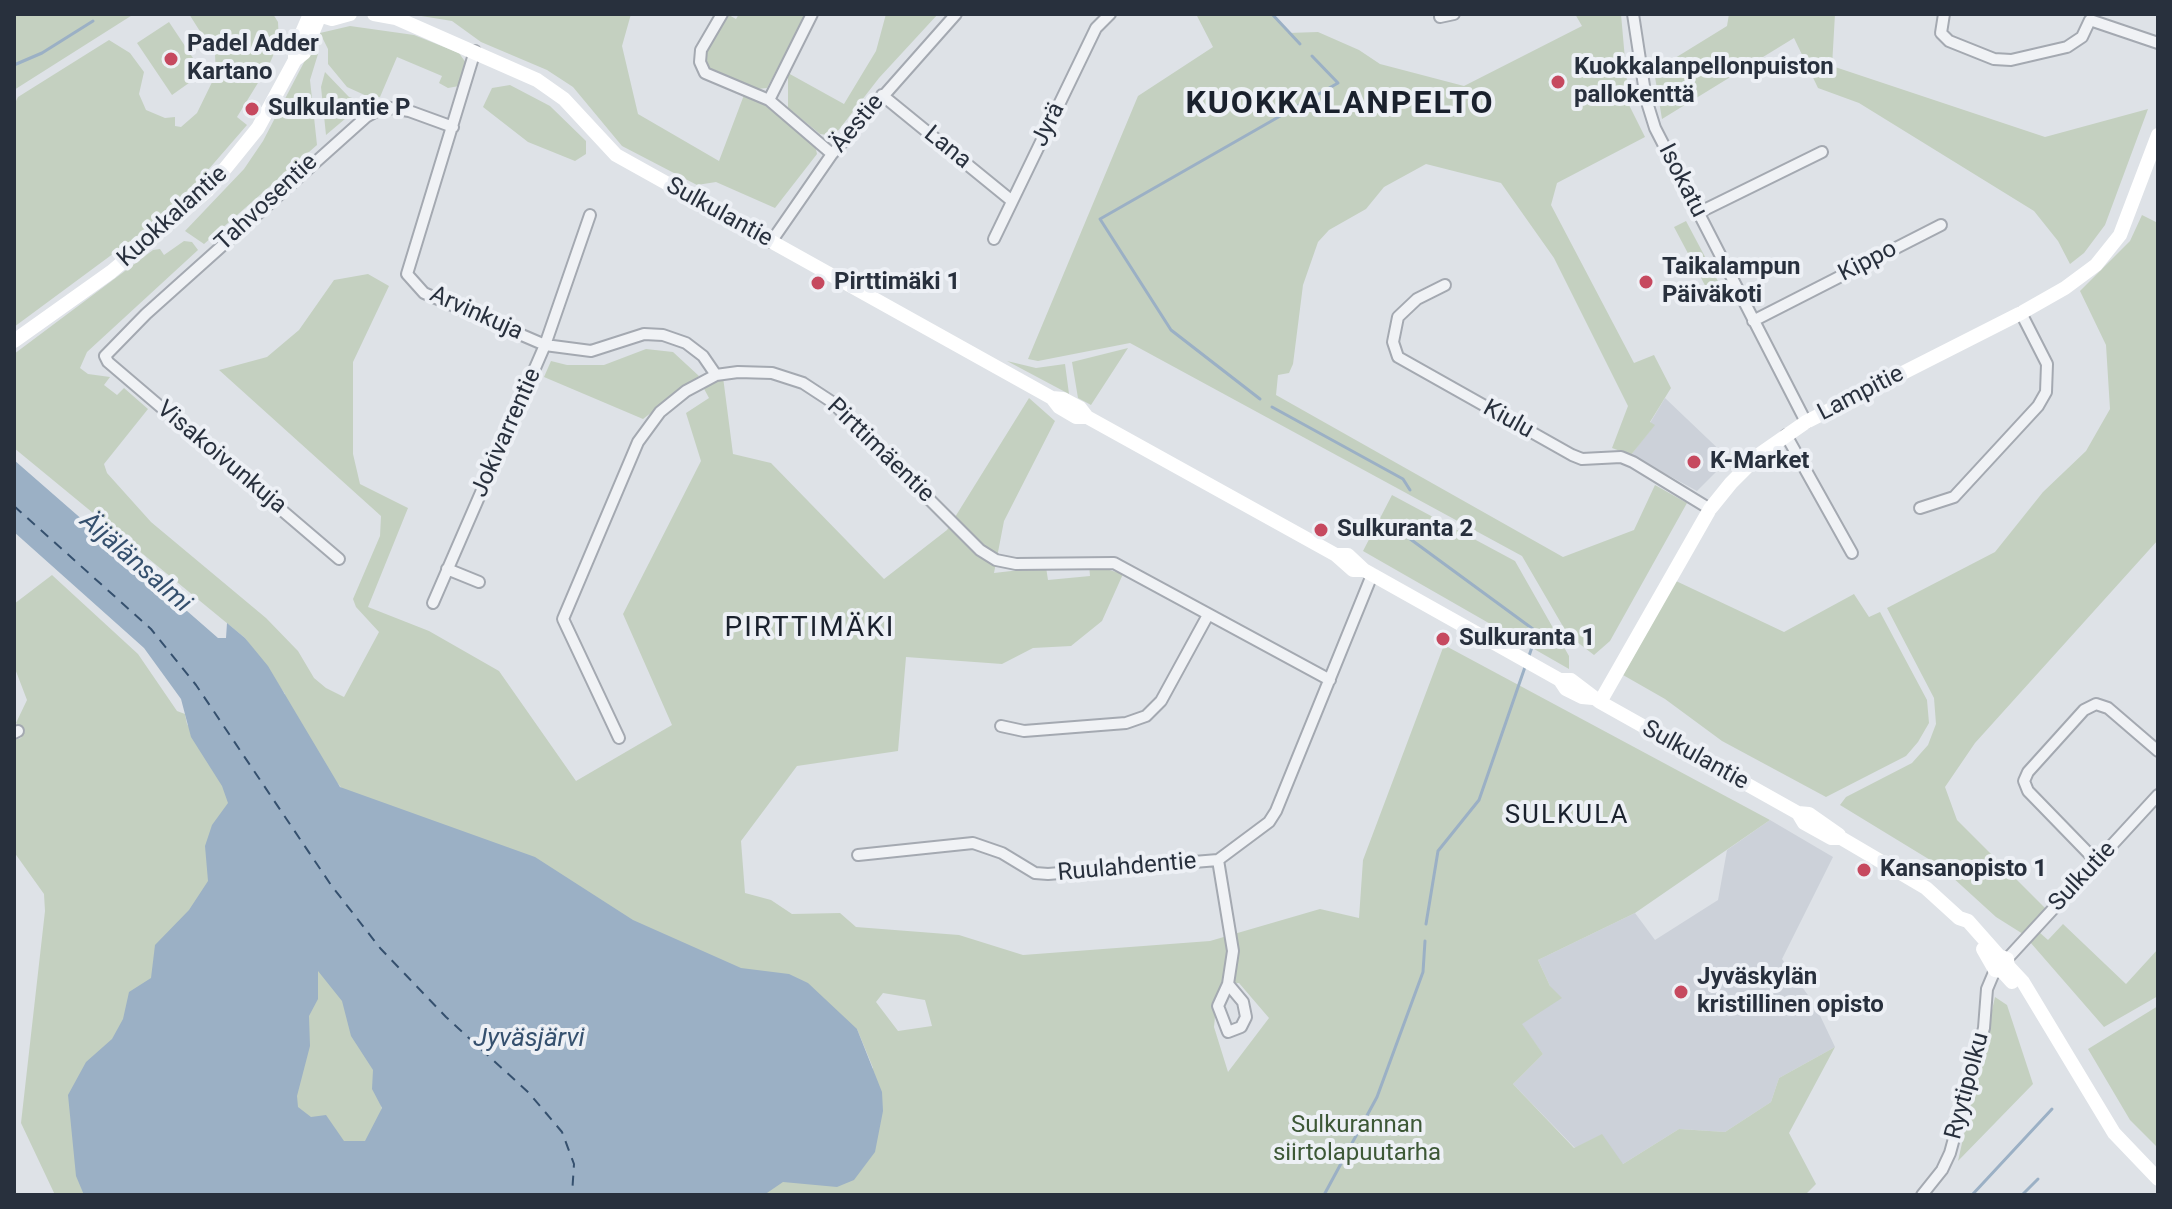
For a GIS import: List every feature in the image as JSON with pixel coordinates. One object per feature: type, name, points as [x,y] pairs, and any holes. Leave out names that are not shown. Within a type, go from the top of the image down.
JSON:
[{"type":"main road","points":[[315,14],[332,19],[350,14]]},
{"type":"main road","name":"Kuokkalantie","points":[[14,341],[111,272],[207,191],[258,128],[295,60],[304,53],[315,14]]},
{"type":"main road","name":"Sulkulantie","points":[[374,14],[395,16],[537,80],[564,99],[616,155],[1052,398],[1067,412],[1087,417],[1336,555],[1349,567],[1368,573],[1560,680],[1580,685],[1596,700],[1798,813],[1804,823],[1831,838],[1841,838],[1903,872],[1959,918],[1962,926],[2023,982],[2025,991],[2114,1133],[2158,1179]]},
{"type":"main road","name":"Lampitie","points":[[1596,700],[1710,509],[1750,464],[1806,422],[2021,313],[2065,288],[2096,265],[2120,235],[2158,135]]},
{"type":"street","points":[[722,14],[701,50],[700,62],[705,73],[769,100],[832,154]]},
{"type":"street","points":[[769,100],[812,14]]},
{"type":"street","name":"Äestie","points":[[771,242],[832,154],[956,14]]},
{"type":"street","name":"Jyrä","points":[[994,239],[1096,28],[1110,14]]},
{"type":"street","points":[[1440,17],[1454,14]]},
{"type":"street","name":"Isokatu","points":[[1633,14],[1646,99],[1655,128],[1806,422]]},
{"type":"street","points":[[1944,14],[1941,33],[1949,41],[1994,59],[2011,60],[2067,47],[2082,37],[2091,17],[2158,43]]},
{"type":"street","name":"Arvinkuja","points":[[475,51],[407,274],[424,293],[545,345],[591,351],[644,334],[663,335],[686,343],[703,356],[716,375]]},
{"type":"street","name":"Lana","points":[[882,95],[1012,201]]},
{"type":"street","name":"Tahvosentie","points":[[105,356],[135,324],[366,117],[384,107],[409,111],[453,127]]},
{"type":"street","points":[[1698,213],[1822,152]]},
{"type":"street","name":"Jokivarrentie","points":[[433,603],[545,345],[590,215]]},
{"type":"street","name":"Kippo","points":[[1753,321],[1941,225]]},
{"type":"street","name":"Kiulu","points":[[1445,285],[1408,304],[1398,317],[1393,342],[1398,357],[1572,455],[1582,459],[1621,457],[1710,509]]},
{"type":"street","points":[[1920,508],[1954,497],[2038,406],[2046,392],[2047,364],[2021,313]]},
{"type":"street","name":"Visakoivunkuja","points":[[105,356],[108,362],[339,559]]},
{"type":"street","name":"Pirttimäentie","points":[[619,738],[563,619],[638,442],[660,412],[686,391],[716,375],[772,373],[803,383],[832,402],[980,550],[996,560],[1016,564],[1114,563],[1330,680]]},
{"type":"street","points":[[1786,435],[1852,553]]},
{"type":"street","points":[[447,569],[479,582]]},
{"type":"street","name":"Ruulahdentie","points":[[858,855],[973,843],[1002,853],[1035,873],[1048,874],[1218,860],[1269,822],[1276,811],[1330,680],[1368,573]]},
{"type":"street","points":[[1001,726],[1024,731],[1126,723],[1146,716],[1161,701],[1208,615]]},
{"type":"street","points":[[2097,862],[2028,791],[2024,781],[2028,772],[2084,710],[2096,704],[2108,708],[2158,751]]},
{"type":"street","name":"Sulkutie","points":[[2001,964],[2158,795]]},
{"type":"street","points":[[1218,860],[1233,951],[1228,984]]},
{"type":"street","name":"Ryytipolku","points":[[1922,1195],[1942,1170],[1950,1153],[1984,1028],[1987,989],[2001,964]]},
{"type":"shaded area","points":[[1665,398],[1729,459],[1697,491],[1631,455],[1654,425],[1650,423]]},
{"type":"shaded area","name":"Jyväskylän kristillinen opisto","points":[[1770,820],[1833,857],[1782,959],[1815,1005],[1835,1047],[1779,1078],[1771,1102],[1725,1132],[1679,1129],[1623,1164],[1575,1148],[1513,1084],[1543,1054],[1521,1024],[1550,986],[1538,960],[1635,913],[1655,940],[1718,900],[1727,850]]},
{"type":"green space","points":[[14,14],[134,14],[14,90]]},
{"type":"green space","points":[[189,14],[273,14],[278,22],[279,42],[269,65],[237,117],[247,125],[175,208],[14,327],[14,105],[18,97],[109,40],[130,53],[144,72],[139,94],[146,110],[165,118],[175,117],[175,126],[181,127],[197,113],[216,74],[215,55]]},
{"type":"green space","points":[[409,14],[631,14],[622,46],[638,114],[719,161],[744,95],[757,99],[815,145],[817,154],[775,208],[716,182],[697,185],[622,146],[573,87],[547,70],[481,42],[452,21]]},
{"type":"green space","points":[[727,14],[736,19],[739,14],[807,14],[767,88],[757,89],[708,69],[706,51]]},
{"type":"green space","points":[[886,14],[938,14],[879,78],[834,136],[820,134],[788,108],[788,73],[844,104],[876,51]]},
{"type":"green space","points":[[1196,14],[1272,14],[1288,33],[1318,32],[1359,50],[1380,64],[1464,86],[1582,26],[1575,14],[1621,14],[1629,105],[1645,137],[1557,183],[1551,205],[1634,363],[1654,355],[1671,388],[1650,422],[1655,425],[1631,455],[1612,448],[1628,406],[1554,258],[1501,183],[1426,164],[1384,187],[1366,209],[1329,230],[1318,242],[1303,285],[1293,364],[1289,373],[1278,375],[1276,395],[1563,557],[1634,530],[1655,485],[1687,503],[1610,641],[1594,655],[1568,635],[1522,556],[1130,343],[1038,361],[1028,359],[1138,96],[1213,47]]},
{"type":"green space","points":[[1729,14],[1835,14],[1832,66],[2045,137],[2148,109],[2105,225],[2084,253],[2070,264],[2058,241],[2034,211],[1859,103],[1818,88],[1794,38],[1662,119],[1654,71],[1727,26]]},
{"type":"green space","points":[[169,22],[203,73],[172,95],[137,43]]},
{"type":"green space","points":[[350,26],[414,35],[459,53],[466,63],[459,86],[448,88],[439,83],[442,76],[397,57],[380,97],[369,97],[347,87],[328,64],[328,49],[320,33]]},
{"type":"green space","points":[[313,45],[318,54],[310,80],[317,145],[204,244],[185,231],[244,169],[263,141]]},
{"type":"green space","points":[[325,72],[349,97],[365,102],[326,135],[321,87]]},
{"type":"green space","points":[[510,85],[550,106],[586,141],[586,154],[575,161],[528,142],[483,107],[492,88]]},
{"type":"green space","points":[[2142,215],[2158,223],[2158,540],[1975,743],[1945,787],[1957,820],[2047,910],[2023,934],[1996,917],[1940,866],[1840,805],[1846,797],[1912,763],[1928,745],[1936,724],[1934,698],[1887,608],[1995,552],[2043,492],[2086,451],[2110,409],[2106,345],[2080,291],[2130,241]]},
{"type":"green space","points":[[1686,221],[1720,285],[1708,291],[1674,227]]},
{"type":"green space","name":"Sulkurannan siirtolapuutarha","points":[[184,241],[192,242],[198,250],[87,352],[80,368],[88,374],[110,377],[104,385],[117,395],[124,388],[148,409],[104,464],[107,473],[151,522],[266,618],[298,651],[314,678],[344,697],[379,632],[356,607],[353,599],[380,536],[381,516],[219,370],[267,357],[299,330],[334,280],[368,274],[389,286],[353,362],[353,454],[360,484],[408,508],[368,607],[429,631],[499,671],[576,781],[672,725],[623,614],[701,461],[686,413],[709,398],[702,385],[723,377],[733,454],[771,463],[884,579],[947,530],[1029,398],[1055,421],[1004,521],[994,573],[1046,567],[1048,580],[1090,576],[1089,564],[1123,574],[1102,621],[1071,646],[1033,648],[1002,664],[906,657],[898,751],[797,766],[741,841],[745,893],[771,900],[792,914],[840,913],[856,927],[959,935],[1023,955],[1210,941],[1320,909],[1359,918],[1363,860],[1444,645],[1770,820],[1635,913],[1538,960],[1550,986],[1562,998],[1522,1024],[1543,1054],[1513,1084],[1574,1148],[1602,1134],[1623,1164],[1679,1129],[1725,1132],[1771,1102],[1779,1078],[1835,1047],[1789,1133],[1816,1184],[1805,1195],[736,1195],[873,1068],[857,1029],[824,1035],[390,806],[393,847],[271,707],[285,694],[245,638],[14,448],[14,354],[153,250],[160,249],[164,255]],"holes":[[[1239,983],[1269,1018],[1228,1072],[1214,1027],[1217,995],[1221,985]],[[883,993],[925,1000],[932,1026],[898,1031],[876,1002]]]},
{"type":"green space","points":[[1128,348],[1091,405],[1078,398],[1072,362]]},
{"type":"green space","points":[[646,349],[673,352],[699,376],[643,419],[544,377],[551,361],[567,365],[604,365]]},
{"type":"green space","points":[[1007,361],[1036,368],[1065,364],[1069,394]]},
{"type":"green space","points":[[1392,495],[1515,561],[1569,656],[1569,669],[1363,551]]},
{"type":"green space","points":[[52,575],[138,654],[177,711],[185,714],[187,724],[351,970],[396,1173],[136,1195],[55,1195],[21,1123],[45,911],[44,894],[14,852],[14,740],[21,738],[24,731],[16,723],[27,700],[14,666],[14,604]]},
{"type":"green space","points":[[1676,581],[1784,632],[1854,594],[1869,617],[1880,612],[1927,700],[1929,723],[1918,742],[1906,756],[1826,797],[1722,741],[1665,699],[1623,675]]},
{"type":"green space","points":[[2063,924],[2126,984],[2158,949],[2158,996],[2104,1027],[2030,942],[2039,932],[2048,940]]},
{"type":"green space","points":[[1995,997],[2007,1005],[2033,1084],[1958,1161]]},
{"type":"green space","points":[[2158,1006],[2158,1148],[2130,1120],[2088,1049]]},
{"type":"water","name":"Jyväsjärvi","points":[[14,460],[218,638],[226,638],[227,623],[245,638],[268,666],[340,787],[535,857],[633,920],[741,968],[789,974],[808,983],[857,1029],[882,1092],[883,1111],[875,1152],[854,1180],[837,1187],[783,1182],[764,1195],[84,1195],[76,1176],[68,1095],[86,1062],[112,1039],[123,1019],[129,992],[151,978],[155,945],[189,910],[208,881],[205,846],[212,825],[228,803],[222,786],[191,737],[181,699],[144,648],[14,532]],"holes":[[[318,971],[342,1001],[351,1036],[373,1070],[372,1089],[382,1108],[365,1141],[344,1141],[326,1115],[311,1117],[298,1107],[297,1096],[310,1046],[309,1016],[318,999]]]},
{"type":"waterway","points":[[1272,14],[1300,44]]},
{"type":"waterway","points":[[14,65],[42,53],[93,21]]},
{"type":"waterway","points":[[1260,399],[1171,330],[1100,219],[1338,83],[1312,56]]},
{"type":"waterway","points":[[1272,407],[1403,479],[1410,490]]},
{"type":"waterway","points":[[1387,522],[1537,632],[1529,656]]},
{"type":"waterway","points":[[1426,924],[1438,851],[1479,800],[1525,667]]},
{"type":"waterway","points":[[1324,1195],[1377,1097],[1423,972],[1425,941]]},
{"type":"waterway","points":[[1972,1195],[2052,1109]]},
{"type":"waterway","points":[[2022,1195],[2038,1179]]},
{"type":"ferry route","points":[[14,506],[151,629],[196,685],[331,885],[380,948],[446,1017],[529,1093],[562,1132],[574,1164],[572,1195]]},
{"type":"place","name":"Padel Adder Kartano","points":[[171,59]]},
{"type":"place","name":"Kuokkalanpellonpuiston pallokenttä","points":[[1558,82]]},
{"type":"place","name":"Sulkulantie P","points":[[252,109]]},
{"type":"place","name":"Taikalampun Päiväkoti","points":[[1646,282]]},
{"type":"place","name":"Pirttimäki 1","points":[[818,283]]},
{"type":"place","name":"K-Market","points":[[1694,462]]},
{"type":"place","name":"Sulkuranta 2","points":[[1321,530]]},
{"type":"place","name":"Sulkuranta 1","points":[[1443,639]]},
{"type":"place","name":"Kansanopisto 1","points":[[1864,870]]},
{"type":"place","name":"Jyväskylän kristillinen opisto","points":[[1681,992]]},
{"type":"district","name":"KUOKKALANPELTO","points":[[1340,105]]},
{"type":"district","name":"PIRTTIMÄKI","points":[[810,629]]},
{"type":"district","name":"SULKULA","points":[[1567,816]]},
{"type":"water label","name":"Äijälänsalmi","points":[[135,563]]}]
